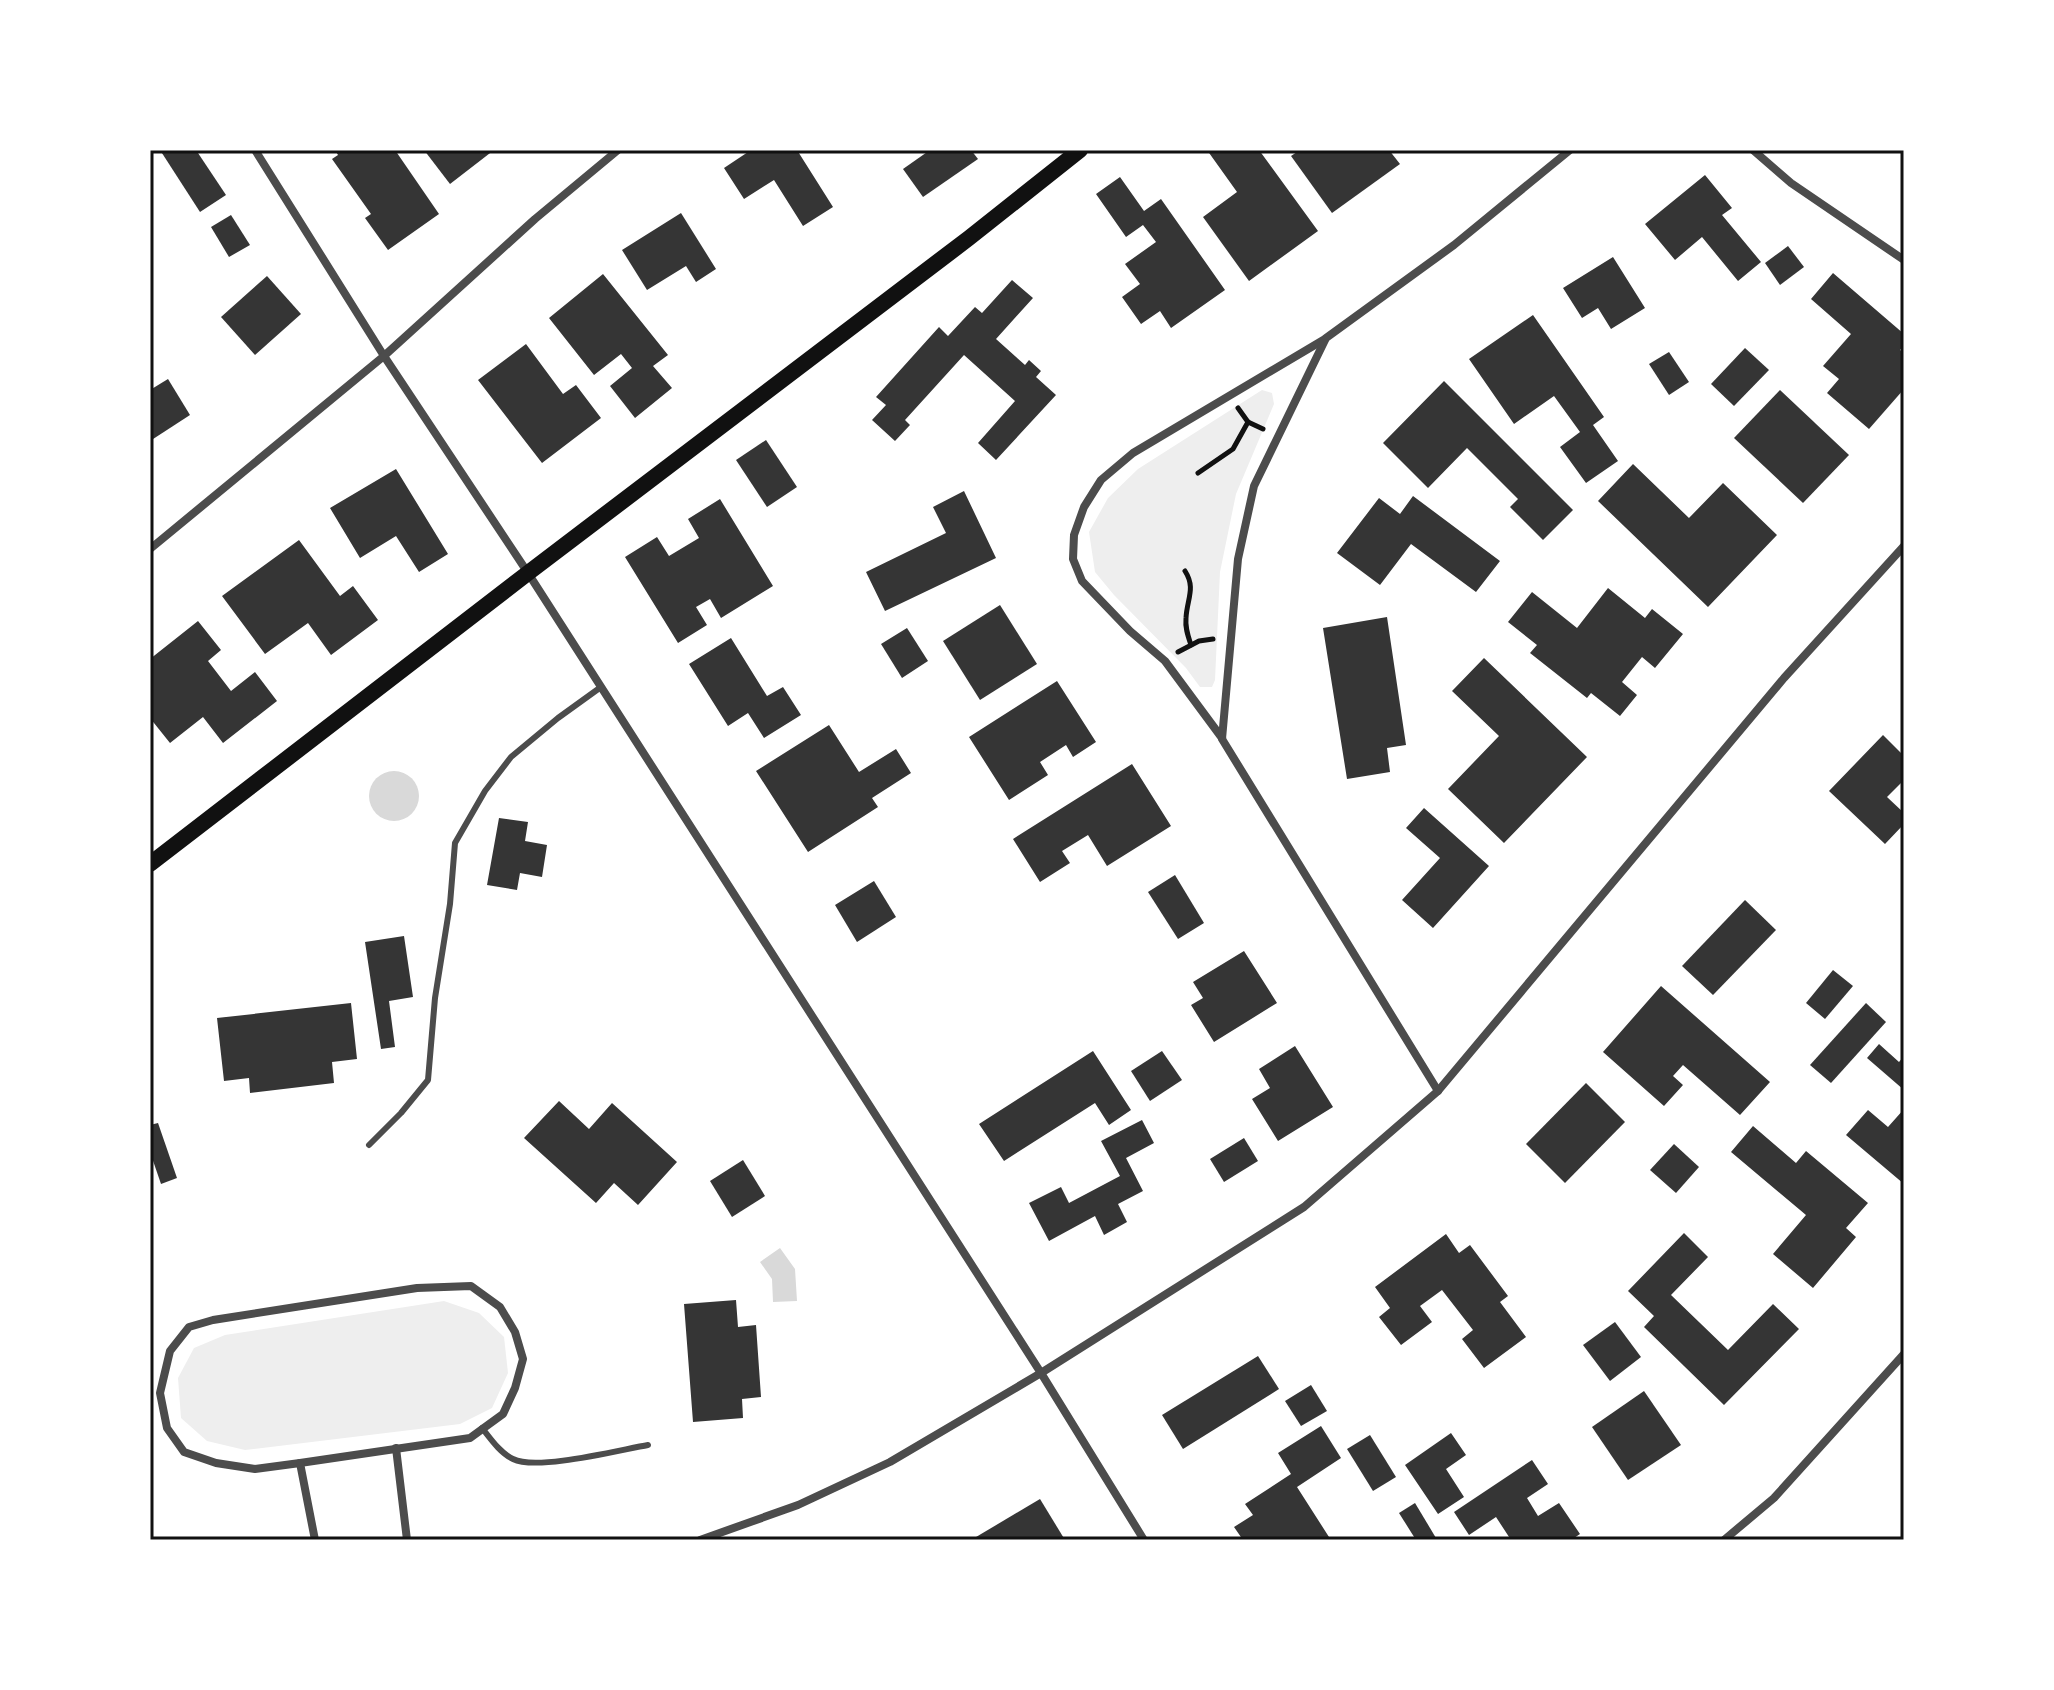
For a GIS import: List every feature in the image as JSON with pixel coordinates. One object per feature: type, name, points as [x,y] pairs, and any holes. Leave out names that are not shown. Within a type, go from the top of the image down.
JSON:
[{"type":"main road","points":[[150,864],[1080,150]]},
{"type":"street","points":[[255,150],[384,356],[528,573],[1041,1373],[1144,1540]]},
{"type":"street","points":[[150,549],[384,356],[535,219],[618,150]]},
{"type":"street","points":[[1438,1091],[1222,739],[1165,661],[1130,631],[1082,581],[1073,559],[1074,535],[1084,507],[1101,480],[1133,453],[1326,338],[1454,245],[1570,150]]},
{"type":"street","points":[[1753,150],[1791,183],[1904,260]]},
{"type":"street","points":[[1222,739],[1238,559],[1254,486],[1326,338]]},
{"type":"street","points":[[700,1540],[798,1505],[890,1462],[1041,1373],[1304,1207],[1438,1091],[1784,678],[1904,546]]},
{"type":"street","points":[[471,1286],[500,1307],[515,1332],[523,1359],[503,1414],[482,1428],[470,1438],[255,1469],[216,1463],[184,1452],[167,1428],[160,1393],[170,1351],[189,1327],[213,1320],[417,1288],[471,1286]]},
{"type":"street","points":[[1724,1540],[1774,1498],[1904,1354]]},
{"type":"street","points":[[396,1448],[407,1540]]},
{"type":"street","points":[[300,1463],[315,1540]]},
{"type":"lane","points":[[369,1145],[428,1080],[455,843],[485,791],[511,757],[601,687]]},
{"type":"lane","points":[[482,1428],[514,1460],[550,1463],[648,1445]]},
{"type":"path","points":[[1230,395],[1248,422],[1279,435]]},
{"type":"path","points":[[1198,473],[1233,449],[1248,422]]},
{"type":"path","points":[[1185,571],[1192,587],[1186,615],[1186,630],[1191,645]]},
{"type":"path","points":[[1165,661],[1191,645],[1210,639],[1230,639]]},
{"type":"shaded area","points":[[1262,390],[1272,393],[1274,404],[1236,494],[1220,572],[1215,680],[1212,687],[1200,687],[1186,668],[1095,572],[1089,532],[1108,498],[1138,469]]},
{"type":"shaded area","points":[[394,771],[411,779],[419,796],[411,813],[394,821],[377,813],[369,796],[377,779]]},
{"type":"shaded area","points":[[780,1248],[795,1269],[797,1301],[773,1302],[772,1279],[760,1262]]},
{"type":"shaded area","points":[[444,1301],[479,1313],[504,1337],[508,1373],[492,1408],[460,1424],[245,1450],[207,1441],[181,1418],[178,1378],[194,1348],[225,1335]]},
{"type":"building","points":[[160,150],[196,150],[226,195],[200,212]]},
{"type":"building","points":[[335,150],[395,150],[439,214],[388,250],[365,218],[371,214],[332,159],[338,155]]},
{"type":"building","points":[[424,150],[494,150],[450,184]]},
{"type":"building","points":[[751,150],[797,150],[833,207],[803,226],[774,180],[744,199],[724,168]]},
{"type":"building","points":[[930,150],[971,150],[978,159],[923,197],[903,169]]},
{"type":"building","points":[[1207,150],[1259,150],[1318,231],[1249,281],[1203,217],[1237,192]]},
{"type":"building","points":[[1300,150],[1389,150],[1400,164],[1332,213],[1291,156]]},
{"type":"building","points":[[1705,175],[1732,208],[1722,215],[1761,262],[1738,281],[1702,237],[1675,260],[1645,224]]},
{"type":"building","points":[[1120,177],[1144,211],[1161,199],[1225,290],[1171,328],[1160,311],[1141,324],[1122,297],[1140,284],[1125,264],[1156,242],[1143,225],[1126,237],[1096,194]]},
{"type":"building","points":[[681,213],[716,269],[696,282],[686,266],[647,290],[622,250]]},
{"type":"building","points":[[231,215],[250,245],[229,257],[211,227]]},
{"type":"building","points":[[1788,246],[1804,267],[1780,285],[1765,263]]},
{"type":"building","points":[[1613,257],[1645,308],[1611,329],[1598,308],[1582,318],[1563,288]]},
{"type":"building","points":[[1833,273],[1904,334],[1904,345],[1900,350],[1904,353],[1904,389],[1869,429],[1827,393],[1839,379],[1823,366],[1851,334],[1811,299]]},
{"type":"building","points":[[603,274],[668,355],[653,366],[672,388],[635,418],[610,386],[632,368],[621,354],[594,375],[549,318]]},
{"type":"building","points":[[267,276],[301,314],[255,355],[221,317]]},
{"type":"building","points":[[1012,280],[1033,298],[996,339],[1025,365],[1029,360],[1041,371],[1036,377],[1056,395],[996,460],[978,443],[1015,401],[964,355],[905,420],[910,425],[895,441],[872,420],[886,405],[876,397],[939,327],[948,336],[975,307],[982,313]]},
{"type":"building","points":[[1533,315],[1604,417],[1593,425],[1618,461],[1586,483],[1560,447],[1580,432],[1554,396],[1514,424],[1469,359]]},
{"type":"building","points":[[526,344],[563,394],[576,385],[601,418],[542,463],[478,380]]},
{"type":"building","points":[[1745,348],[1769,370],[1734,406],[1711,384]]},
{"type":"building","points":[[1669,352],[1689,382],[1669,395],[1649,364]]},
{"type":"building","points":[[168,379],[190,415],[150,441],[150,390]]},
{"type":"building","points":[[1444,381],[1573,510],[1543,540],[1510,507],[1518,499],[1467,448],[1428,488],[1383,443]]},
{"type":"building","points":[[1780,390],[1849,455],[1803,503],[1734,438]]},
{"type":"building","points":[[766,440],[797,487],[767,507],[736,460]]},
{"type":"building","points":[[1633,464],[1689,518],[1723,483],[1777,535],[1708,607],[1598,501]]},
{"type":"building","points":[[396,469],[448,554],[419,572],[396,536],[360,558],[330,508]]},
{"type":"building","points":[[964,491],[996,558],[885,611],[866,572],[946,533],[933,507]]},
{"type":"building","points":[[1413,496],[1500,561],[1476,592],[1411,544],[1380,585],[1337,553],[1379,498],[1400,514]]},
{"type":"building","points":[[720,499],[773,586],[721,618],[710,599],[696,607],[707,625],[678,643],[625,557],[657,537],[669,556],[699,538],[688,519]]},
{"type":"building","points":[[299,540],[340,596],[353,586],[378,620],[331,655],[308,623],[265,654],[222,596]]},
{"type":"building","points":[[1608,588],[1645,618],[1652,609],[1683,634],[1655,668],[1642,657],[1622,682],[1637,695],[1620,716],[1591,693],[1587,698],[1530,653],[1537,645],[1508,622],[1532,592],[1577,628]]},
{"type":"building","points":[[1000,605],[1037,664],[980,700],[943,641]]},
{"type":"building","points":[[1387,617],[1406,745],[1387,748],[1390,772],[1347,779],[1323,628]]},
{"type":"building","points":[[198,621],[221,650],[208,661],[231,691],[255,672],[277,701],[223,743],[203,717],[170,743],[150,718],[150,659]]},
{"type":"building","points":[[907,628],[928,661],[902,678],[881,644]]},
{"type":"building","points":[[731,638],[767,696],[783,687],[801,715],[764,738],[748,713],[728,726],[689,664]]},
{"type":"building","points":[[1484,658],[1587,757],[1504,843],[1448,789],[1499,736],[1452,691]]},
{"type":"building","points":[[1057,681],[1096,742],[1073,757],[1066,745],[1040,762],[1048,775],[1009,800],[969,737]]},
{"type":"building","points":[[829,725],[859,772],[896,749],[911,773],[872,798],[878,807],[808,852],[756,771]]},
{"type":"building","points":[[1883,735],[1904,756],[1904,780],[1887,797],[1904,813],[1904,824],[1885,844],[1829,791]]},
{"type":"building","points":[[1132,764],[1171,826],[1107,866],[1088,835],[1062,851],[1070,863],[1040,882],[1013,839]]},
{"type":"building","points":[[1424,808],[1489,866],[1433,928],[1402,900],[1440,858],[1406,828]]},
{"type":"building","points":[[499,818],[528,822],[525,841],[547,845],[542,877],[520,873],[517,890],[487,885]]},
{"type":"building","points":[[1175,875],[1204,923],[1178,939],[1148,892]]},
{"type":"building","points":[[874,881],[896,917],[857,942],[835,905]]},
{"type":"building","points":[[1745,900],[1776,930],[1713,995],[1682,966]]},
{"type":"building","points":[[404,936],[413,997],[389,1001],[395,1047],[381,1049],[365,942]]},
{"type":"building","points":[[1244,951],[1277,1003],[1214,1042],[1191,1005],[1203,998],[1193,982]]},
{"type":"building","points":[[1833,970],[1853,986],[1825,1019],[1806,1003]]},
{"type":"building","points":[[1661,986],[1770,1082],[1740,1115],[1683,1065],[1673,1076],[1683,1085],[1664,1106],[1603,1052]]},
{"type":"building","points":[[351,1003],[357,1059],[332,1062],[334,1083],[250,1093],[249,1078],[224,1081],[217,1018]]},
{"type":"building","points":[[1866,1003],[1886,1022],[1831,1083],[1810,1065]]},
{"type":"building","points":[[1879,1044],[1899,1062],[1904,1056],[1904,1090],[1867,1058]]},
{"type":"building","points":[[1295,1046],[1333,1107],[1278,1141],[1252,1099],[1270,1088],[1259,1069]]},
{"type":"building","points":[[1093,1051],[1131,1110],[1109,1125],[1095,1103],[1004,1161],[979,1124]]},
{"type":"building","points":[[1162,1051],[1182,1080],[1150,1101],[1131,1071]]},
{"type":"building","points":[[1586,1083],[1625,1122],[1565,1183],[1526,1144]]},
{"type":"building","points":[[559,1101],[589,1129],[612,1103],[677,1162],[638,1205],[614,1183],[596,1203],[524,1138]]},
{"type":"building","points":[[1904,1109],[1904,1184],[1846,1135],[1868,1110],[1888,1127]]},
{"type":"building","points":[[1142,1120],[1154,1143],[1126,1158],[1143,1191],[1118,1204],[1127,1222],[1104,1235],[1095,1216],[1049,1241],[1029,1203],[1061,1187],[1069,1203],[1120,1176],[1101,1141]]},
{"type":"building","points":[[158,1123],[177,1178],[161,1184],[150,1152],[150,1125]]},
{"type":"building","points":[[1753,1126],[1796,1163],[1806,1151],[1868,1203],[1846,1228],[1856,1237],[1813,1288],[1773,1254],[1806,1215],[1731,1152]]},
{"type":"building","points":[[1244,1138],[1258,1161],[1224,1182],[1210,1159]]},
{"type":"building","points":[[1674,1144],[1699,1167],[1676,1193],[1650,1170]]},
{"type":"building","points":[[743,1160],[765,1196],[732,1217],[710,1181]]},
{"type":"building","points":[[1684,1233],[1708,1257],[1671,1295],[1728,1350],[1773,1304],[1799,1329],[1724,1405],[1644,1327],[1654,1316],[1628,1291]]},
{"type":"building","points":[[1446,1234],[1459,1253],[1470,1245],[1508,1296],[1500,1302],[1526,1337],[1484,1368],[1462,1339],[1473,1330],[1442,1290],[1420,1306],[1432,1322],[1401,1345],[1379,1317],[1390,1308],[1375,1287]]},
{"type":"building","points":[[736,1300],[738,1327],[756,1325],[761,1397],[742,1399],[743,1418],[693,1422],[684,1304]]},
{"type":"building","points":[[1615,1322],[1641,1357],[1610,1381],[1583,1345]]},
{"type":"building","points":[[1258,1356],[1279,1389],[1183,1449],[1162,1415]]},
{"type":"building","points":[[1311,1385],[1327,1411],[1301,1426],[1285,1401]]},
{"type":"building","points":[[1644,1391],[1681,1445],[1628,1480],[1592,1427]]},
{"type":"building","points":[[1321,1426],[1341,1458],[1297,1487],[1329,1537],[1325,1540],[1243,1540],[1234,1527],[1253,1515],[1245,1504],[1291,1474],[1278,1453]]},
{"type":"building","points":[[1451,1433],[1466,1455],[1446,1469],[1464,1497],[1438,1514],[1405,1465]]},
{"type":"building","points":[[1370,1435],[1396,1477],[1373,1491],[1347,1449]]},
{"type":"building","points":[[1532,1460],[1548,1484],[1527,1498],[1538,1516],[1559,1503],[1580,1534],[1571,1540],[1511,1540],[1496,1517],[1469,1535],[1454,1512]]},
{"type":"building","points":[[1040,1499],[1065,1540],[971,1540]]},
{"type":"building","points":[[1415,1503],[1436,1538],[1416,1540],[1399,1513]]}]
